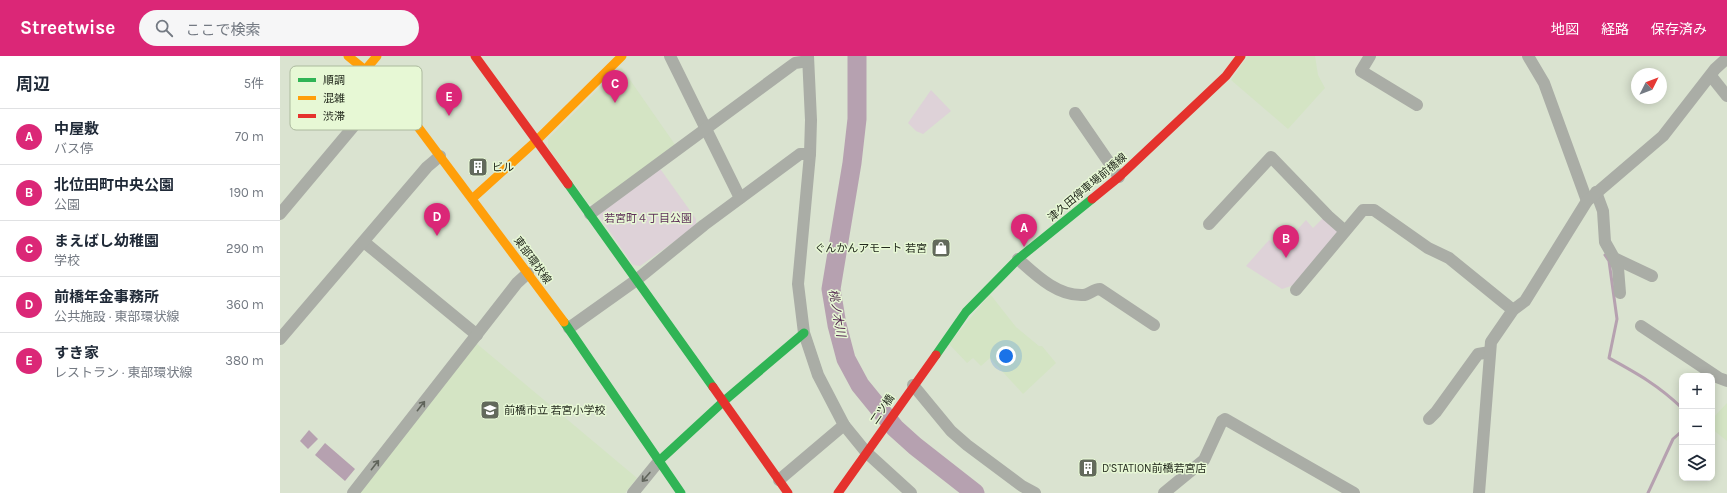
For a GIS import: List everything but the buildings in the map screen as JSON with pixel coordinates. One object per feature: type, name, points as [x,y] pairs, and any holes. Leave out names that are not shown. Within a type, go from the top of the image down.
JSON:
[{"type":"street","name":"東部環状線","points":[[348,56],[362,66]]},
{"type":"street","points":[[369,66],[377,56]]},
{"type":"street","points":[[474,56],[590,214],[635,280],[724,401],[788,493]]},
{"type":"street","points":[[472,198],[536,140],[622,56]]},
{"type":"street","points":[[670,56],[740,198]]},
{"type":"street","name":"津久田停車場前橋線","points":[[910,390],[966,312],[1018,259],[1119,177],[1226,76],[1241,56]]},
{"type":"street","points":[[1370,56],[1361,71],[1417,104]]},
{"type":"street","points":[[1528,56],[1544,83],[1587,201]]},
{"type":"street","points":[[590,214],[795,63],[808,58],[811,120],[810,154],[798,284],[804,333],[818,375],[844,425],[866,452],[911,493]]},
{"type":"street","points":[[1479,493],[1491,342],[1513,310],[1525,301],[1587,201],[1663,136],[1727,58]]},
{"type":"street","points":[[1711,76],[1727,96]]},
{"type":"street","points":[[1075,113],[1119,177]]},
{"type":"street","points":[[280,214],[350,130]]},
{"type":"street","name":"東部環状線","points":[[419,130],[569,328],[681,493]]},
{"type":"street","points":[[569,328],[635,280],[740,198],[800,154],[810,154]]},
{"type":"street","points":[[280,339],[427,167],[440,156]]},
{"type":"street","points":[[1209,224],[1271,157],[1328,216],[1345,231]]},
{"type":"street","points":[[1596,192],[1603,211],[1605,242],[1618,268],[1620,293]]},
{"type":"street","points":[[1296,290],[1363,210],[1374,210],[1428,248],[1449,258],[1513,310]]},
{"type":"street","points":[[364,242],[477,335]]},
{"type":"street","points":[[1614,258],[1652,276]]},
{"type":"street","points":[[1018,259],[1050,286],[1069,293],[1084,296],[1097,289],[1100,289],[1154,324]]},
{"type":"street","points":[[353,493],[517,283],[528,272]]},
{"type":"street","points":[[1641,326],[1719,378],[1727,381]]},
{"type":"street","points":[[633,493],[659,461],[724,401],[804,333]]},
{"type":"street","points":[[1429,419],[1436,412],[1478,354],[1490,352]]},
{"type":"street","points":[[910,390],[967,445],[1022,486],[1035,493]]},
{"type":"street","name":"二ツ橋","points":[[866,452],[910,390]]},
{"type":"street","points":[[1164,493],[1204,460],[1222,422],[1225,419],[1354,493]]},
{"type":"street","points":[[779,480],[844,425]]},
{"type":"street","points":[[838,493],[866,452]]},
{"type":"shaded area","points":[[1248,56],[1315,56],[1318,75],[1325,88],[1288,129],[1231,80]]},
{"type":"shaded area","points":[[621,67],[676,146],[594,205],[588,203],[548,147],[548,139]]},
{"type":"shaded area","points":[[990,294],[1016,327],[1039,346],[1042,346],[1056,363],[1023,394],[990,358],[981,366],[973,358],[967,363],[949,344]]},
{"type":"shaded area","name":"前橋市立 若宮小学校","points":[[476,343],[637,478],[625,493],[358,493]]},
{"type":"shaded area","points":[[1727,403],[1727,441],[1715,431],[1715,416]]},
{"type":"shaded area","points":[[309,430],[318,439],[308,449],[300,441]]},
{"type":"shaded area","points":[[325,443],[355,469],[345,481],[315,455]]},
{"type":"green space","points":[[931,90],[951,111],[923,134],[916,131],[908,123]]},
{"type":"green space","name":"若宮町４丁目公園","points":[[654,170],[661,170],[696,219],[696,226],[640,266],[633,265],[599,216],[600,210]]},
{"type":"green space","points":[[1323,218],[1339,233],[1294,285],[1282,289],[1246,266],[1269,240],[1280,249],[1306,220],[1313,228]]},
{"type":"waterway","name":"桃ノ木川","points":[[857,56],[857,119],[852,163],[831,289],[837,325],[846,359],[860,385],[895,428],[915,446],[975,493]]},
{"type":"waterway","points":[[1605,255],[1609,261],[1617,319],[1609,358],[1647,380],[1679,405]]},
{"type":"waterway","points":[[1648,493],[1673,439],[1679,434]]},
{"type":"traffic: fast","points":[[568,184],[713,387]]},
{"type":"traffic: fast","points":[[936,355],[966,312],[1018,259],[1092,199]]},
{"type":"traffic: fast","points":[[564,322],[681,493]]},
{"type":"traffic: fast","points":[[659,461],[724,401],[804,333]]},
{"type":"traffic: slow","points":[[348,56],[360,66]]},
{"type":"traffic: slow","points":[[369,66],[377,56]]},
{"type":"traffic: slow","points":[[473,198],[536,141],[622,56]]},
{"type":"traffic: slow","points":[[420,130],[564,322]]},
{"type":"traffic: jam","points":[[475,56],[568,184]]},
{"type":"traffic: jam","points":[[1092,199],[1119,177],[1226,76],[1241,56]]},
{"type":"traffic: jam","points":[[838,493],[936,355]]},
{"type":"traffic: jam","points":[[713,387],[788,493]]},
{"type":"place","name":"まえばし幼稚園","points":[[615,103]]},
{"type":"place","name":"すき家","points":[[449,116]]},
{"type":"place","name":"ビル","points":[[478,167]]},
{"type":"place","name":"前橋年金事務所","points":[[437,236]]},
{"type":"place","name":"中屋敷","points":[[1024,247]]},
{"type":"place","name":"ぐんかんアモート 若宮","points":[[941,248]]},
{"type":"place","name":"北位田町中央公園","points":[[1286,258]]},
{"type":"place","name":"前橋市立 若宮小学校","points":[[490,410]]},
{"type":"place","name":"D'STATION前橋若宮店","points":[[1088,468]]}]
